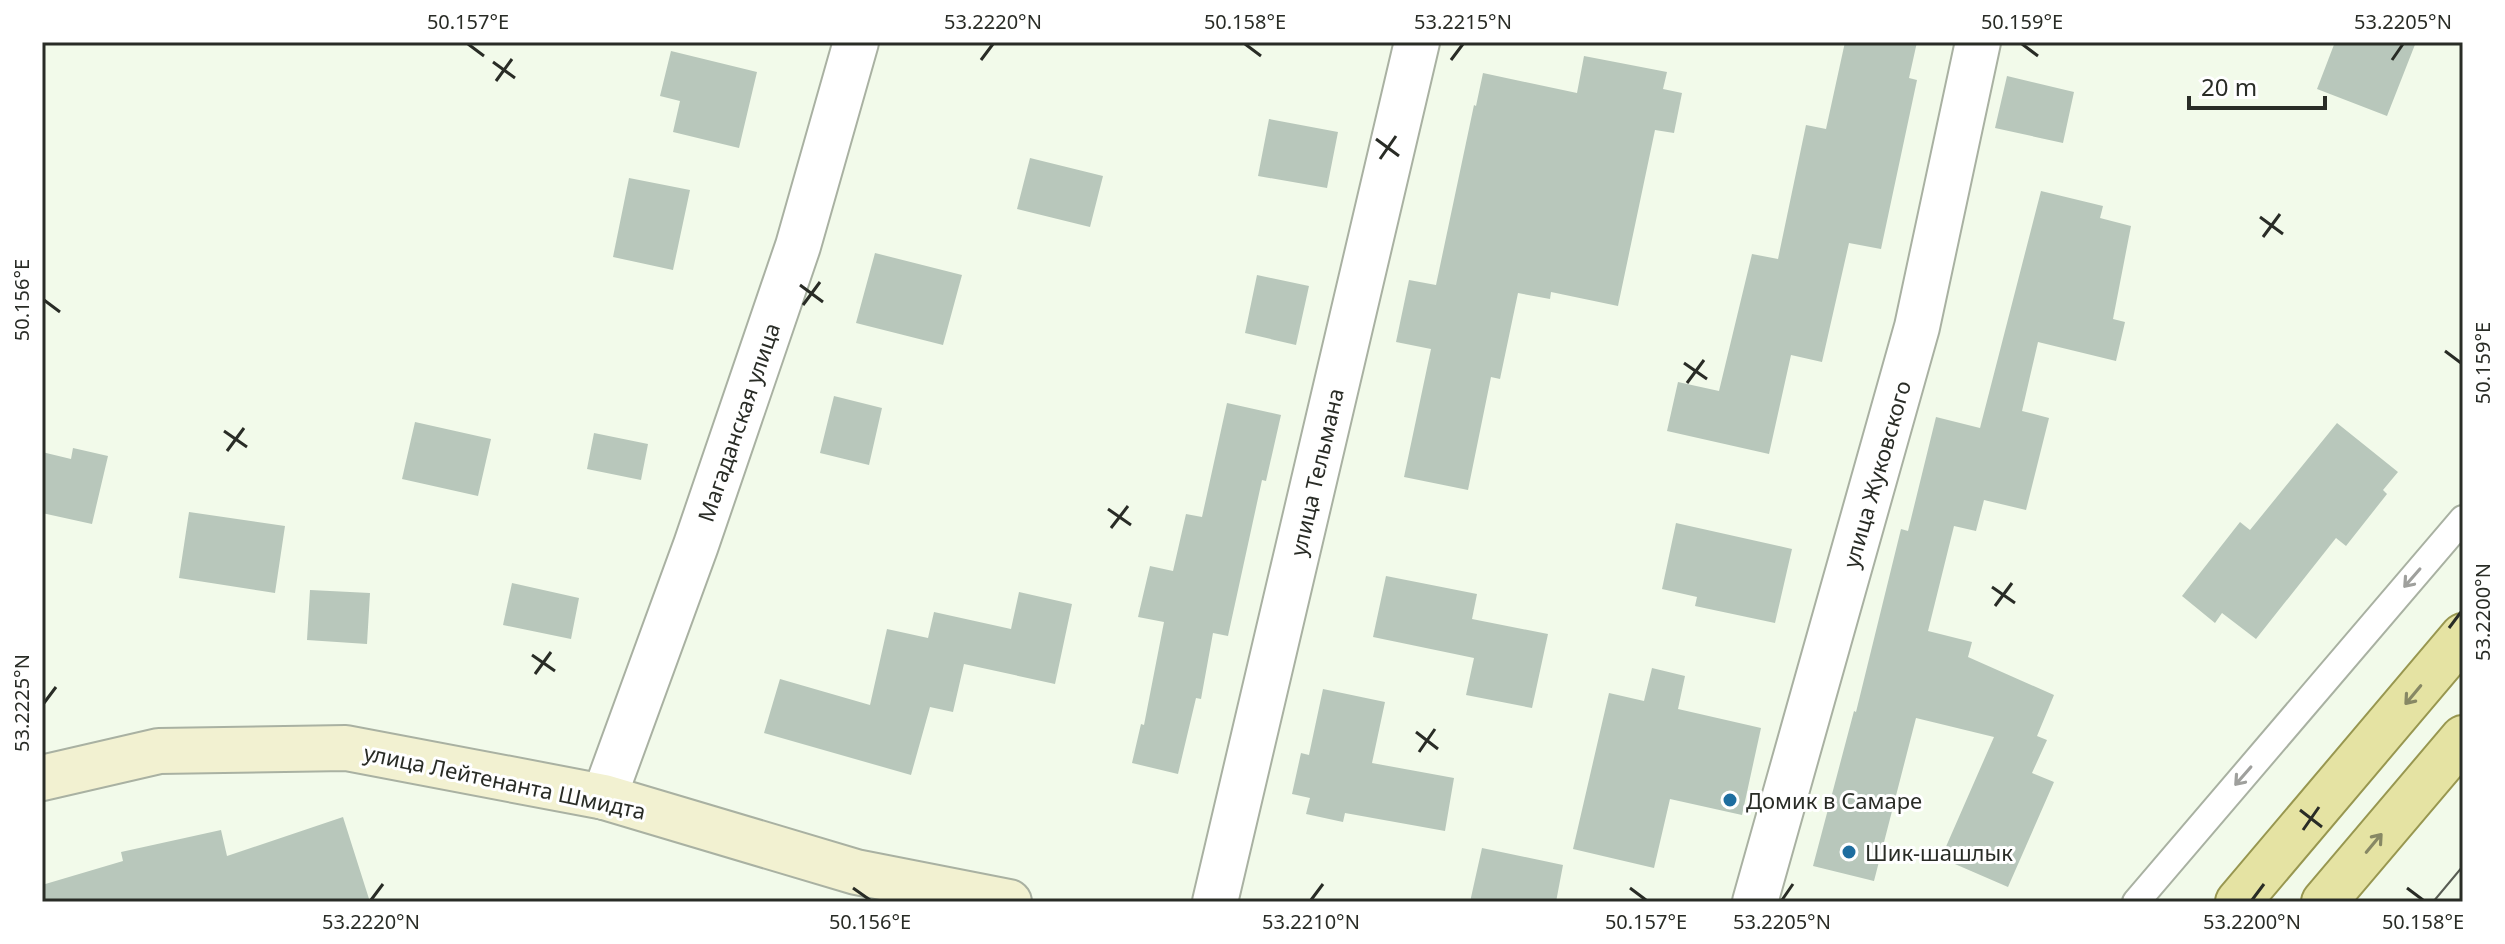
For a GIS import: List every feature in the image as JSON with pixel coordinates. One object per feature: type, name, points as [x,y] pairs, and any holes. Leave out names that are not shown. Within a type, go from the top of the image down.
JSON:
[{"type":"main road","points":[[2238,902],[2463,636]]},
{"type":"main road","points":[[2324,902],[2463,738]]},
{"type":"street","name":"Магаданская улица","points":[[604,797],[696,545],[798,246],[856,42]]},
{"type":"street","name":"улица Тельмана","points":[[1215,902],[1417,42]]},
{"type":"street","name":"улица Жуковского","points":[[1755,902],[1917,327],[1978,42]]},
{"type":"street","name":"улица Лейтенанта Шмидта","points":[[42,778],[159,751],[346,748],[604,797],[856,872],[1009,902]]},
{"type":"lane","points":[[2136,902],[2463,519]]},
{"type":"building","points":[[1845,42],[1917,42],[1909,78],[1917,80],[1881,249],[1849,243],[1822,362],[1791,355],[1769,454],[1667,431],[1678,382],[1719,391],[1752,254],[1778,259],[1806,125],[1826,129]]},
{"type":"building","points":[[2335,42],[2416,42],[2387,116],[2317,89]]},
{"type":"building","points":[[671,51],[757,72],[739,148],[673,132],[680,101],[660,96]]},
{"type":"building","points":[[1584,56],[1667,72],[1663,89],[1682,93],[1674,133],[1655,130],[1618,306],[1551,292],[1550,299],[1518,293],[1500,379],[1491,377],[1468,490],[1404,477],[1431,349],[1396,342],[1409,280],[1436,285],[1483,73],[1577,93]]},
{"type":"building","points":[[2007,76],[2074,92],[2063,143],[1995,128]]},
{"type":"building","points":[[1269,119],[1338,132],[1327,188],[1258,176]]},
{"type":"building","points":[[1030,158],[1103,176],[1090,227],[1017,209]]},
{"type":"building","points":[[629,178],[690,190],[673,270],[613,257]]},
{"type":"building","points":[[2041,191],[2103,206],[2100,218],[2131,226],[2113,319],[2125,322],[2116,361],[2038,342],[2022,411],[2049,418],[2026,510],[1984,500],[1976,531],[1954,526],[1928,631],[1972,642],[1968,657],[2054,695],[2037,736],[2047,740],[2032,773],[2054,782],[2008,887],[1941,858],[1994,737],[1916,718],[1874,881],[1813,866],[1856,712],[1901,529],[1908,531],[1936,417],[1980,428]]},
{"type":"building","points":[[875,253],[962,275],[943,345],[856,323]]},
{"type":"building","points":[[1257,275],[1309,286],[1296,345],[1245,333]]},
{"type":"building","points":[[834,396],[882,408],[869,465],[820,453]]},
{"type":"building","points":[[1227,403],[1281,415],[1266,481],[1262,480],[1228,636],[1213,633],[1201,699],[1196,698],[1178,774],[1132,763],[1141,724],[1144,725],[1164,622],[1138,617],[1150,566],[1173,571],[1186,514],[1202,517]]},
{"type":"building","points":[[415,422],[491,439],[478,496],[402,479]]},
{"type":"building","points":[[2337,423],[2398,472],[2383,490],[2387,494],[2346,546],[2336,538],[2256,639],[2222,613],[2215,623],[2182,596],[2240,522],[2250,530]]},
{"type":"building","points":[[594,433],[648,444],[641,480],[587,469]]},
{"type":"building","points":[[73,448],[108,456],[92,524],[42,513],[42,452],[71,459]]},
{"type":"building","points":[[189,512],[285,526],[275,593],[179,578]]},
{"type":"building","points":[[1676,523],[1792,549],[1775,623],[1695,606],[1697,597],[1662,589]]},
{"type":"building","points":[[1386,576],[1477,594],[1472,619],[1548,634],[1532,708],[1466,695],[1474,658],[1373,637]]},
{"type":"building","points":[[512,583],[579,598],[571,639],[503,625]]},
{"type":"building","points":[[310,590],[370,593],[367,644],[307,640]]},
{"type":"building","points":[[1019,592],[1072,604],[1055,684],[964,664],[953,712],[930,707],[911,775],[764,733],[780,679],[870,705],[887,629],[928,638],[934,612],[1011,629]]},
{"type":"building","points":[[1652,668],[1685,676],[1678,709],[1761,728],[1742,815],[1670,799],[1654,868],[1573,849],[1609,693],[1644,701]]},
{"type":"building","points":[[1323,689],[1385,702],[1372,763],[1454,778],[1445,831],[1345,813],[1343,822],[1306,814],[1310,798],[1292,794],[1301,753],[1309,755]]},
{"type":"building","points":[[343,817],[370,902],[42,902],[42,885],[123,861],[121,852],[221,830],[227,856]]},
{"type":"building","points":[[1482,848],[1563,865],[1556,902],[1470,902]]},
{"type":"tram line","points":[[2433,902],[2463,866]]},
{"type":"place","name":"Домик в Самаре","points":[[1730,800]]},
{"type":"place","name":"Шик-шашлык","points":[[1849,852]]}]
